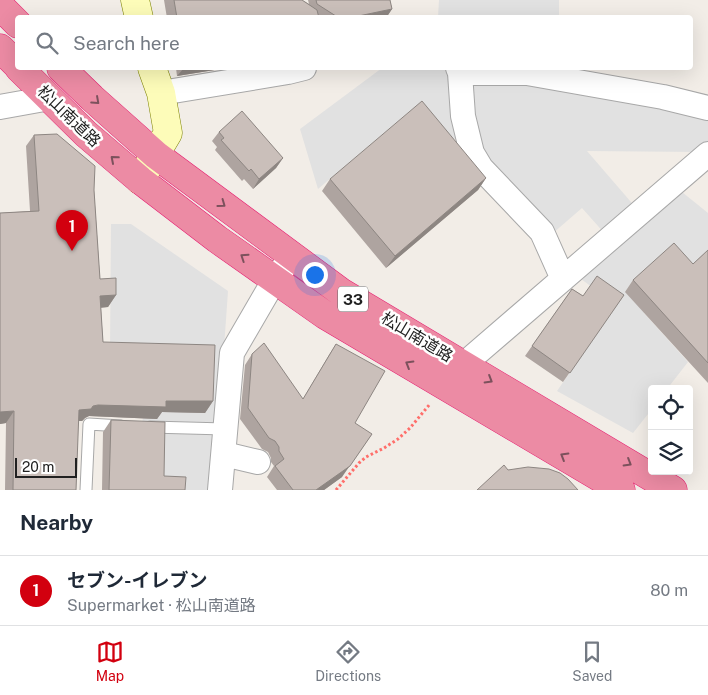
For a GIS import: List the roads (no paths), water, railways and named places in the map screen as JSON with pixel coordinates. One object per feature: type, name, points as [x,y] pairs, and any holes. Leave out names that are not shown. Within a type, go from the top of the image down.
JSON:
[{"type":"highway","points":[[0,6],[15,21]]},
{"type":"highway","name":"松山南道路","points":[[0,48],[15,63]]},
{"type":"highway","name":"松山南道路","points":[[22,70],[86,134],[140,180],[217,239],[325,315],[621,490]]},
{"type":"highway","name":"松山南道路","points":[[64,70],[92,98],[156,155],[341,292],[673,490]]},
{"type":"street","points":[[135,0],[138,15]]},
{"type":"street","points":[[140,180],[168,133],[161,93],[153,70]]},
{"type":"street","points":[[161,93],[296,70]]},
{"type":"street","points":[[563,278],[542,232],[481,168],[472,153],[463,116],[459,70],[527,73],[663,97],[708,108]]},
{"type":"street","points":[[0,107],[50,98]]},
{"type":"street","points":[[446,386],[464,365],[708,154]]},
{"type":"street","points":[[220,490],[232,353],[276,279],[292,256]]},
{"type":"street","points":[[224,454],[258,462]]},
{"type":"lane","points":[[86,490],[89,424],[225,429]]},
{"type":"place","name":"セブン-イレブン","points":[[72,251]]}]
